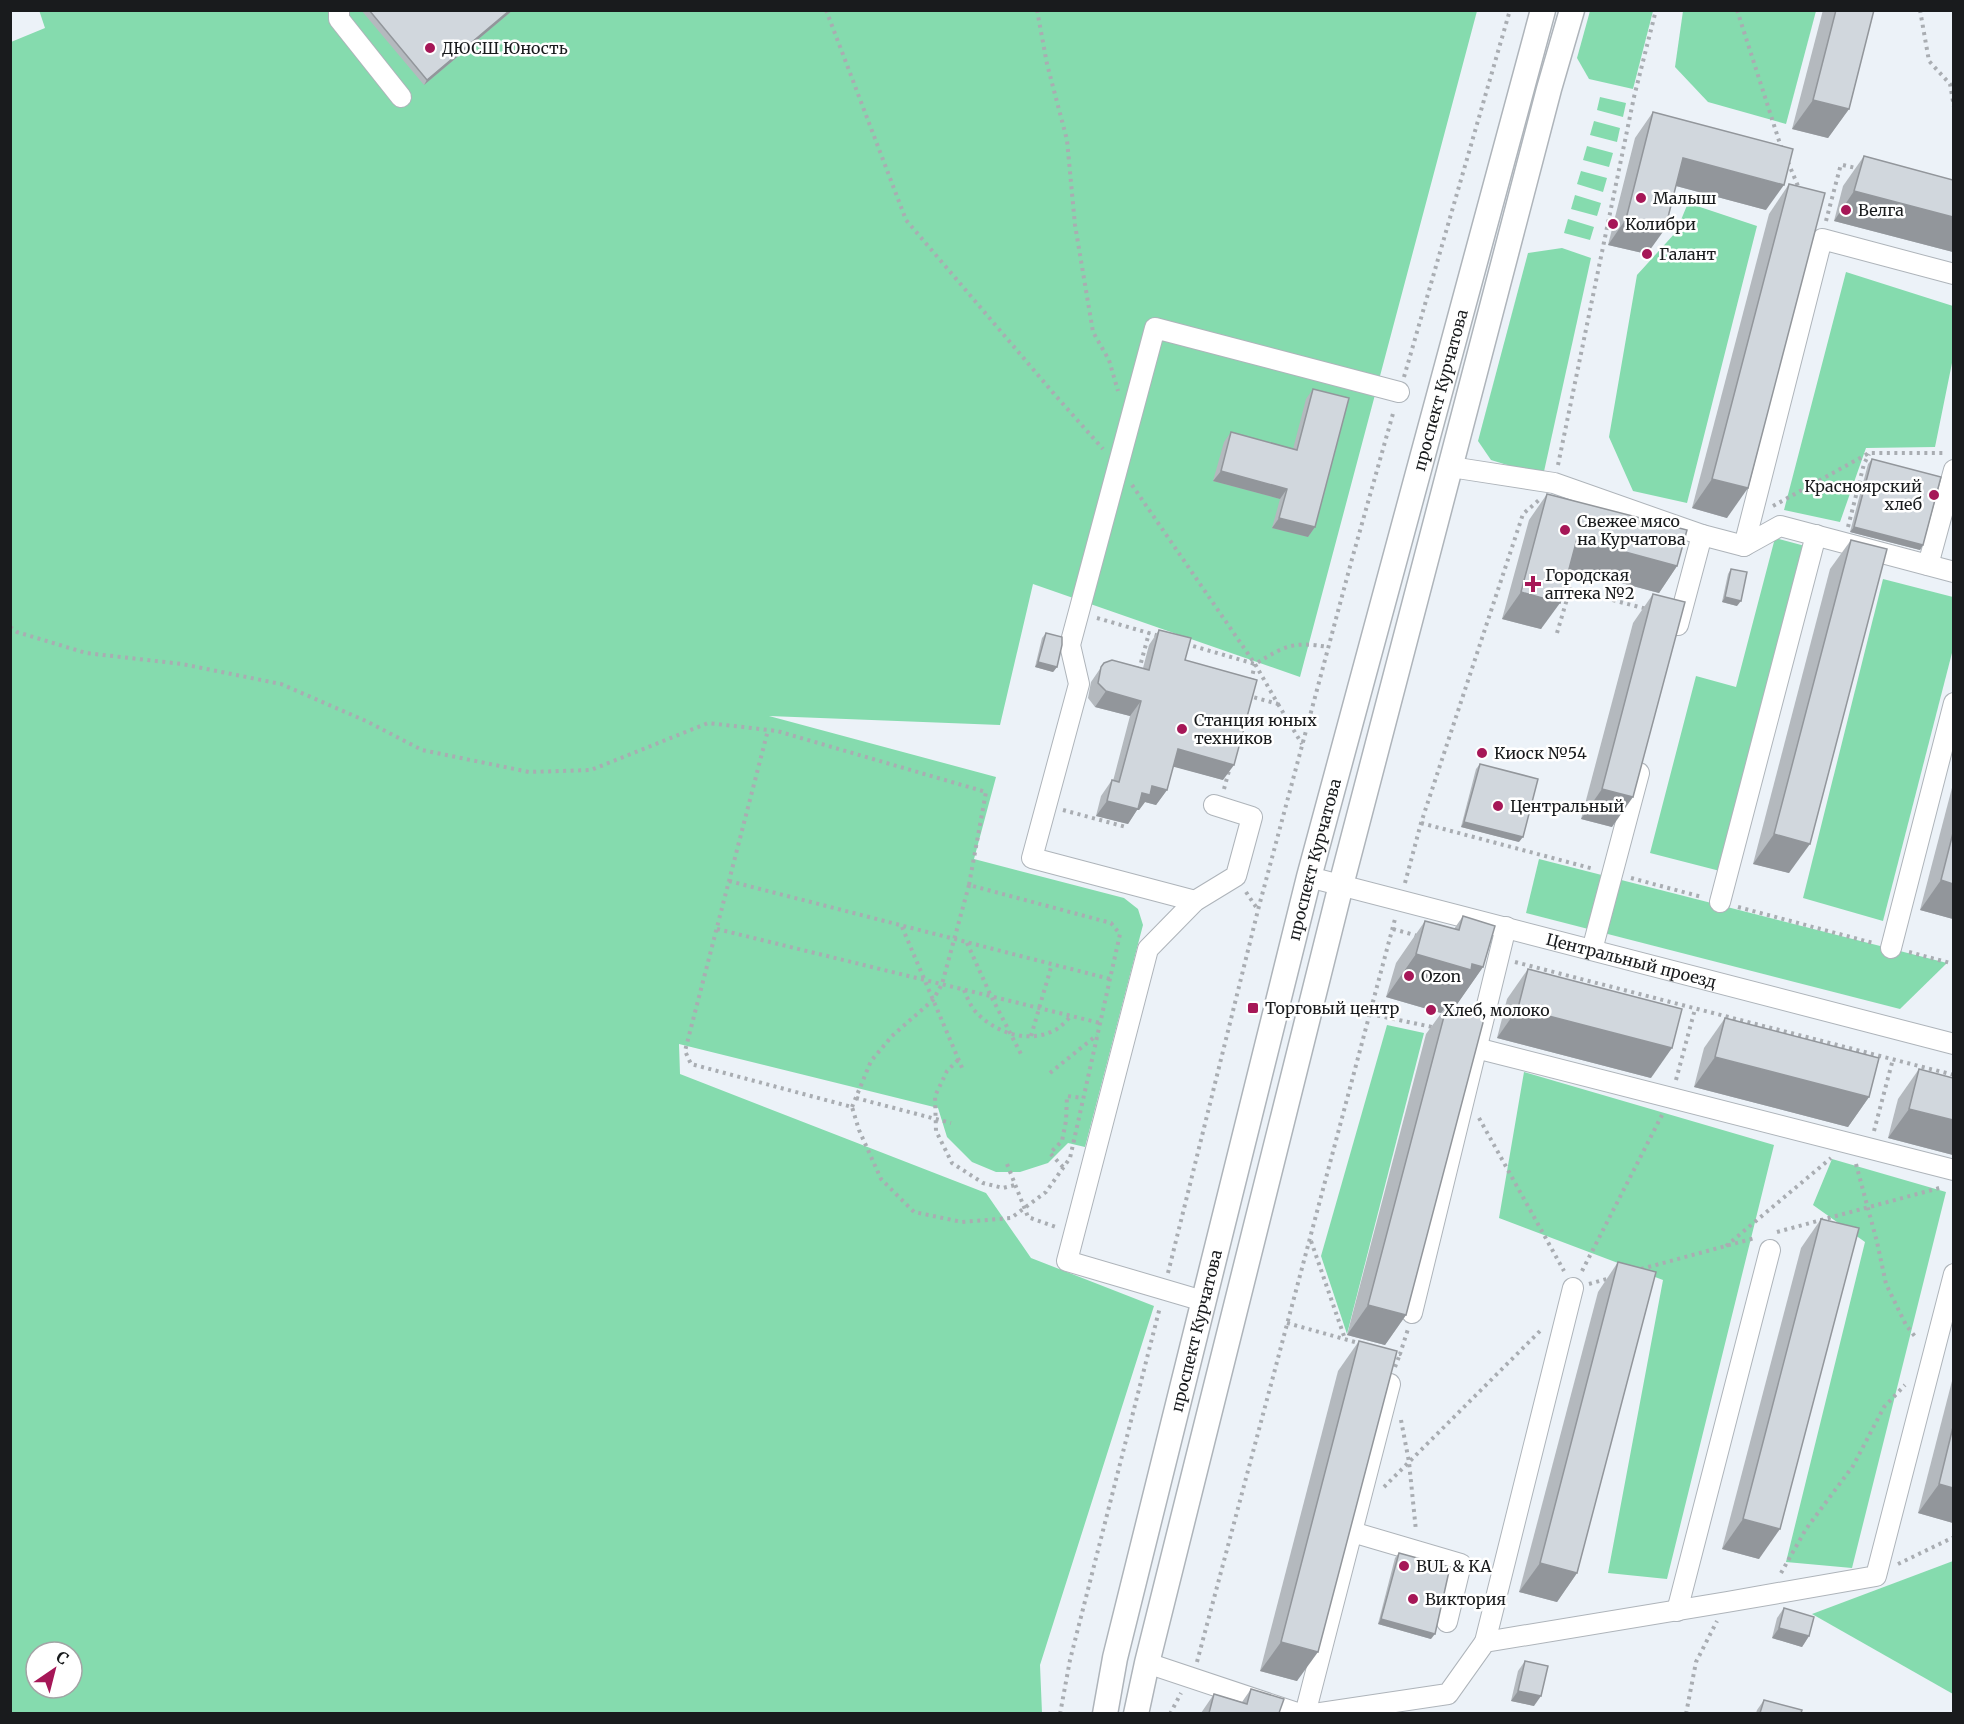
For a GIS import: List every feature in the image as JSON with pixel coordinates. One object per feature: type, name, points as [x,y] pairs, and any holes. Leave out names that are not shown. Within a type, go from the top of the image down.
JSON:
[{"type":"main road","name":"проспект Курчатова","points":[[1105,1713],[1115,1658],[1309,877],[1543,10]]},
{"type":"main road","name":"проспект Курчатова","points":[[1136,1713],[1146,1663],[1341,885],[1549,89],[1572,10]]},
{"type":"street","points":[[339,10],[339,19],[401,97]]},
{"type":"street","points":[[1744,546],[1822,239],[1953,274]]},
{"type":"street","points":[[1195,901],[1032,858],[1079,684],[1070,645],[1155,328],[1399,392]]},
{"type":"street","points":[[1451,467],[1554,483],[1702,535],[1744,546],[1780,526],[1953,572]]},
{"type":"street","points":[[1928,565],[1953,470]]},
{"type":"street","points":[[1674,640],[1702,535]]},
{"type":"street","points":[[1720,902],[1816,535]]},
{"type":"street","points":[[1891,948],[1953,703]]},
{"type":"street","points":[[1592,950],[1645,751]]},
{"type":"street","points":[[1203,1301],[1067,1261],[1148,949],[1195,901],[1236,876],[1252,818],[1217,806]]},
{"type":"street","name":"Центральный проезд","points":[[1309,877],[1953,1044]]},
{"type":"street","points":[[1412,1313],[1506,927]]},
{"type":"street","points":[[1476,1048],[1953,1170]]},
{"type":"street","points":[[1677,1611],[1770,1250]]},
{"type":"street","points":[[1485,1642],[1876,1576],[1953,1274]]},
{"type":"street","points":[[1314,1713],[1448,1694],[1485,1642],[1574,1288]]},
{"type":"street","points":[[1305,1713],[1390,1384]]},
{"type":"street","points":[[1354,1524],[1418,1552],[1461,1564],[1447,1622]]},
{"type":"street","points":[[1146,1663],[1300,1713]]},
{"type":"path","points":[[826,10],[906,220],[1055,395],[1118,465],[1255,664],[1302,744]]},
{"type":"path","points":[[1037,10],[1047,64],[1067,140],[1075,225],[1093,332],[1109,360],[1128,429]]},
{"type":"path","points":[[1060,1713],[1070,1660],[1258,910],[1378,462],[1510,10]]},
{"type":"path","points":[[1170,1713],[1197,1660],[1421,823],[1523,514],[1554,483],[1632,109],[1656,10]]},
{"type":"path","points":[[1737,10],[1782,150],[1804,200]]},
{"type":"path","points":[[1920,10],[1929,62],[1950,84],[1953,107]]},
{"type":"path","points":[[1822,239],[1842,165],[1865,171]]},
{"type":"path","points":[[1752,518],[1869,453],[1953,453]]},
{"type":"path","points":[[1844,543],[1864,464],[1869,453]]},
{"type":"path","points":[[1557,633],[1570,589],[1680,618]]},
{"type":"path","points":[[1079,613],[1159,636]]},
{"type":"path","points":[[10,627],[17,632],[86,653],[182,664],[281,684],[366,721],[422,750],[529,772],[591,770],[708,723],[777,731],[986,792],[969,885],[942,984],[933,1000],[892,1036],[872,1061],[852,1107],[859,1130],[881,1179],[914,1212],[963,1222],[1011,1218],[1046,1192],[1070,1158],[1120,934],[1111,923],[969,885]]},
{"type":"path","points":[[1138,673],[1149,633]]},
{"type":"path","points":[[1181,642],[1255,664]]},
{"type":"path","points":[[1250,685],[1255,664],[1284,647],[1297,644],[1328,647]]},
{"type":"path","points":[[1247,706],[1248,695],[1278,704]]},
{"type":"path","points":[[768,730],[685,1051],[691,1064],[852,1107]]},
{"type":"path","points":[[1217,806],[1232,759]]},
{"type":"path","points":[[1047,806],[1126,827]]},
{"type":"path","points":[[1421,823],[1953,964]]},
{"type":"path","points":[[729,881],[1110,979]]},
{"type":"path","points":[[902,926],[963,1071]]},
{"type":"path","points":[[717,929],[1100,1023]]},
{"type":"path","points":[[1393,929],[1424,937]]},
{"type":"path","points":[[967,943],[1021,1054]]},
{"type":"path","points":[[1498,957],[1953,1075]]},
{"type":"path","points":[[1031,1036],[1052,964]]},
{"type":"path","points":[[964,989],[973,1009],[992,1025],[1011,1035],[1037,1036],[1057,1029],[1072,1016]]},
{"type":"path","points":[[1574,1288],[1671,1097],[1695,1009]]},
{"type":"path","points":[[1370,1014],[1446,1030]]},
{"type":"path","points":[[1050,1073],[1098,1035]]},
{"type":"path","points":[[1869,1148],[1893,1059]]},
{"type":"path","points":[[958,1060],[947,1071],[935,1096],[936,1131],[952,1163],[982,1183],[1003,1188],[1015,1185]]},
{"type":"path","points":[[1466,1093],[1574,1288]]},
{"type":"path","points":[[1064,1168],[1050,1153],[1062,1141],[1067,1096],[1083,1098]]},
{"type":"path","points":[[856,1098],[951,1123]]},
{"type":"path","points":[[1726,1246],[1850,1143],[1886,1284],[1906,1325],[1932,1357]]},
{"type":"path","points":[[1007,1164],[1028,1217],[1074,1233]]},
{"type":"path","points":[[1310,1239],[1346,1340]]},
{"type":"path","points":[[1389,1351],[1400,1354],[1412,1313]]},
{"type":"path","points":[[1287,1323],[1367,1345]]},
{"type":"path","points":[[1354,1524],[1409,1462],[1546,1324]]},
{"type":"path","points":[[1772,1575],[1781,1572],[1806,1529],[1853,1466],[1884,1407],[1908,1382]]},
{"type":"path","points":[[1401,1418],[1409,1462],[1418,1552]]},
{"type":"path","points":[[1876,1576],[1953,1537]]},
{"type":"path","points":[[1944,1541],[1953,1544]]},
{"type":"path","points":[[1686,1713],[1696,1662],[1727,1602]]},
{"type":"green space","points":[[39,10],[1477,11],[1300,677],[1033,584],[1000,725],[769,716],[996,777],[974,859],[1124,898],[1138,909],[1143,925],[1085,1147],[1068,1143],[1048,1163],[1020,1172],[996,1172],[972,1162],[947,1137],[938,1108],[679,1044],[680,1074],[986,1193],[1031,1258],[1154,1306],[1040,1665],[1042,1713],[11,1714],[11,42],[45,28]]},
{"type":"green space","points":[[1590,11],[1653,11],[1633,89],[1589,79],[1577,58]]},
{"type":"green space","points":[[1683,11],[1816,11],[1786,124],[1708,102],[1675,67]]},
{"type":"green space","points":[[1600,97],[1626,103],[1623,117],[1597,110]]},
{"type":"green space","points":[[1594,121],[1620,128],[1617,142],[1590,135]]},
{"type":"green space","points":[[1587,146],[1613,153],[1609,167],[1583,160]]},
{"type":"green space","points":[[1581,171],[1607,178],[1603,192],[1577,184]]},
{"type":"green space","points":[[1575,195],[1601,203],[1597,216],[1571,209]]},
{"type":"green space","points":[[1688,203],[1757,226],[1687,503],[1633,491],[1609,437],[1637,275],[1676,232]]},
{"type":"green space","points":[[1568,219],[1594,227],[1590,240],[1564,233]]},
{"type":"green space","points":[[1562,248],[1591,258],[1543,476],[1491,460],[1478,441],[1528,253]]},
{"type":"green space","points":[[1846,272],[1953,306],[1953,358],[1935,447],[1866,448],[1840,522],[1784,510]]},
{"type":"green space","points":[[1775,538],[1805,546],[1720,871],[1650,853],[1696,676],[1736,687]]},
{"type":"green space","points":[[1883,579],[1953,597],[1953,649],[1883,921],[1803,898]]},
{"type":"green space","points":[[1539,859],[1947,963],[1900,1009],[1526,913]]},
{"type":"green space","points":[[1387,1025],[1424,1033],[1347,1334],[1321,1256]]},
{"type":"green space","points":[[1524,1072],[1774,1145],[1667,1579],[1608,1573],[1663,1280],[1499,1218]]},
{"type":"green space","points":[[1832,1159],[1946,1192],[1852,1568],[1786,1562],[1865,1242],[1813,1205]]},
{"type":"green space","points":[[1953,1561],[1953,1694],[1812,1614]]},
{"type":"building","name":"ДЮСШ Юность","points":[[369,10],[510,10],[427,80]]},
{"type":"building","points":[[1836,10],[1874,10],[1849,109],[1813,100]]},
{"type":"building","points":[[1653,112],[1793,149],[1784,185],[1683,158],[1665,229],[1626,219]]},
{"type":"building","points":[[1864,156],[1953,180],[1953,217],[1854,191]]},
{"type":"building","points":[[1789,184],[1825,193],[1748,488],[1712,479]]},
{"type":"building","points":[[1313,389],[1349,398],[1315,527],[1279,518],[1287,489],[1221,471],[1231,432],[1297,450]]},
{"type":"building","points":[[1872,459],[1941,477],[1923,545],[1854,527]]},
{"type":"building","points":[[1547,494],[1687,530],[1677,566],[1577,539],[1560,603],[1521,592]]},
{"type":"building","points":[[1851,540],[1887,549],[1810,844],[1774,834]]},
{"type":"building","points":[[1731,569],[1747,572],[1741,601],[1725,597]]},
{"type":"building","points":[[1653,594],[1685,602],[1633,797],[1602,789]]},
{"type":"building","name":"Станция юных техников","points":[[1159,630],[1191,638],[1185,660],[1257,680],[1234,765],[1178,749],[1167,790],[1152,786],[1150,795],[1142,793],[1138,809],[1107,801],[1112,780],[1119,782],[1141,701],[1106,691],[1098,683],[1101,667],[1112,660],[1149,670]]},
{"type":"building","points":[[1046,633],[1062,637],[1057,667],[1038,662]]},
{"type":"building","name":"Центральный","points":[[1480,764],[1538,779],[1523,837],[1464,822]]},
{"type":"building","points":[[1953,833],[1953,884],[1941,880]]},
{"type":"building","points":[[1463,916],[1495,926],[1483,967],[1472,964],[1471,970],[1416,954],[1425,921],[1459,930]]},
{"type":"building","points":[[1528,969],[1682,1009],[1672,1048],[1518,1008]]},
{"type":"building","points":[[1447,1005],[1485,1015],[1406,1315],[1368,1305]]},
{"type":"building","points":[[1725,1018],[1879,1058],[1869,1097],[1715,1057]]},
{"type":"building","points":[[1919,1069],[1953,1078],[1953,1120],[1909,1109]]},
{"type":"building","points":[[1821,1219],[1859,1228],[1780,1529],[1743,1519]]},
{"type":"building","points":[[1618,1262],[1656,1272],[1577,1573],[1540,1563]]},
{"type":"building","points":[[1359,1341],[1397,1351],[1318,1652],[1281,1642]]},
{"type":"building","points":[[1953,1427],[1953,1488],[1939,1484]]},
{"type":"building","name":"Виктория","points":[[1399,1553],[1450,1567],[1435,1634],[1381,1619]]},
{"type":"building","points":[[1784,1608],[1814,1617],[1809,1636],[1779,1628]]},
{"type":"building","points":[[1525,1661],[1548,1666],[1541,1696],[1518,1691]]},
{"type":"building","points":[[1251,1689],[1284,1699],[1279,1713],[1209,1713],[1214,1694],[1247,1704]]},
{"type":"building","points":[[1764,1700],[1802,1710],[1801,1713],[1760,1713]]},
{"type":"place","name":"ДЮСШ Юность","points":[[430,48]]},
{"type":"place","name":"Малыш","points":[[1641,198]]},
{"type":"place","name":"Велга","points":[[1846,210]]},
{"type":"place","name":"Колибри","points":[[1613,224]]},
{"type":"place","name":"Галант","points":[[1647,254]]},
{"type":"place","name":"Красноярский хлеб","points":[[1934,495]]},
{"type":"place","name":"Свежее мясо на Курчатова","points":[[1565,530]]},
{"type":"place","name":"Городская аптека №2","points":[[1533,584]]},
{"type":"place","name":"Станция юных техников","points":[[1182,729]]},
{"type":"place","name":"Киоск №54","points":[[1482,753]]},
{"type":"place","name":"Центральный","points":[[1498,806]]},
{"type":"place","name":"Ozon","points":[[1409,976]]},
{"type":"place","name":"Торговый центр","points":[[1253,1008]]},
{"type":"place","name":"Хлеб, молоко","points":[[1431,1010]]},
{"type":"place","name":"BUL & KA","points":[[1404,1566]]},
{"type":"place","name":"Виктория","points":[[1413,1599]]}]
